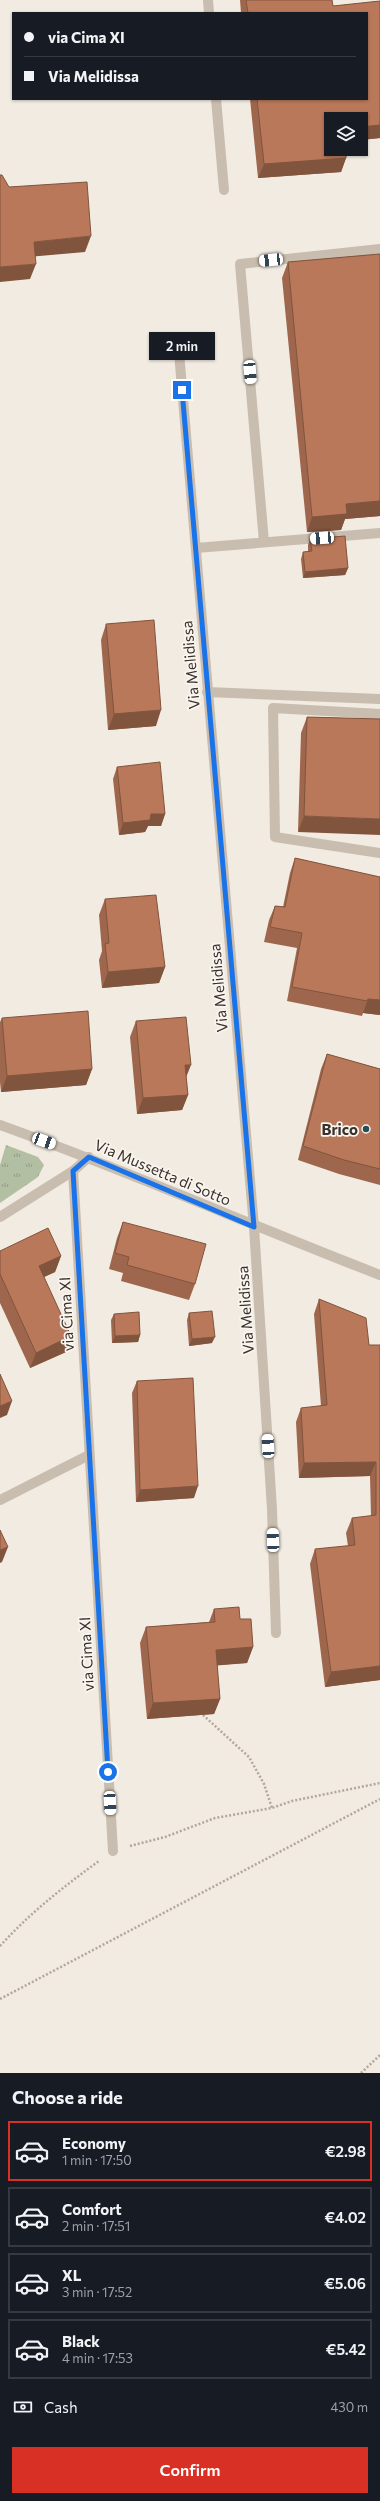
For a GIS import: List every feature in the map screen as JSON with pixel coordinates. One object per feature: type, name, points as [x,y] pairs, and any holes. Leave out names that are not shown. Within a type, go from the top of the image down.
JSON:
[{"type":"street","points":[[208,0],[209,12]]},
{"type":"street","points":[[216,100],[224,190]]},
{"type":"street","points":[[264,542],[240,264],[380,249]]},
{"type":"street","name":"Via Melidissa","points":[[178,340],[254,1227],[272,1509],[276,1633]]},
{"type":"street","points":[[196,548],[380,534]]},
{"type":"street","points":[[207,692],[380,699]]},
{"type":"street","points":[[380,714],[273,708],[275,837],[380,853]]},
{"type":"street","name":"Via Mussetta di Sotto","points":[[0,1125],[89,1157],[254,1227],[380,1275]]},
{"type":"street","points":[[0,1217],[73,1171],[89,1157]]},
{"type":"street","name":"via Cima XI","points":[[73,1171],[113,1851]]},
{"type":"street","points":[[0,1500],[90,1455]]},
{"type":"path","points":[[204,1715],[249,1757],[264,1784],[272,1808]]},
{"type":"path","points":[[0,1946],[24,1919],[64,1886],[113,1851],[165,1837],[215,1818],[272,1808],[292,1801],[380,1783]]},
{"type":"path","points":[[0,1999],[380,1799]]},
{"type":"path","points":[[361,2073],[380,2055]]},
{"type":"green space","points":[[6,1145],[38,1157],[44,1165],[38,1177],[0,1203],[0,1165]]},
{"type":"building","points":[[246,0],[332,0],[333,6],[380,1],[380,125],[368,126],[368,112],[324,112],[324,156],[346,156],[346,158],[264,164],[257,100],[368,100],[368,12],[248,12]]},
{"type":"building","points":[[0,175],[2,175],[9,187],[87,182],[91,236],[34,242],[36,264],[0,267]]},
{"type":"building","points":[[380,254],[380,501],[346,504],[347,514],[312,517],[288,262]]},
{"type":"building","points":[[345,536],[348,568],[305,572],[303,552],[312,551],[310,539]]},
{"type":"building","points":[[154,620],[161,710],[114,714],[106,624]]},
{"type":"building","points":[[307,717],[380,719],[380,819],[304,816]]},
{"type":"building","points":[[160,762],[165,814],[151,814],[150,820],[123,823],[117,767]]},
{"type":"building","points":[[295,858],[380,877],[380,1000],[368,999],[367,1001],[292,987],[302,933],[270,927],[275,906],[285,907]]},
{"type":"building","points":[[156,895],[165,967],[108,972],[105,944],[109,943],[105,899]]},
{"type":"building","points":[[88,1011],[92,1069],[7,1076],[2,1018]]},
{"type":"building","points":[[186,1017],[191,1065],[185,1065],[188,1095],[143,1098],[136,1021]]},
{"type":"building","points":[[327,1054],[380,1069],[380,1169],[344,1160],[303,1146]]},
{"type":"building","points":[[123,1222],[206,1244],[195,1284],[127,1265],[129,1257],[115,1253]]},
{"type":"building","points":[[48,1228],[61,1256],[39,1266],[71,1336],[36,1353],[0,1274],[0,1251]]},
{"type":"building","points":[[319,1299],[366,1318],[369,1345],[380,1345],[380,1666],[331,1672],[315,1549],[355,1545],[352,1518],[376,1515],[376,1462],[304,1463],[301,1408],[327,1405]]},
{"type":"building","points":[[212,1311],[215,1337],[192,1339],[189,1313]]},
{"type":"building","points":[[139,1312],[140,1335],[115,1336],[114,1314]]},
{"type":"building","points":[[0,1374],[12,1401],[0,1406]]},
{"type":"building","points":[[193,1378],[198,1486],[140,1490],[137,1381]]},
{"type":"building","points":[[0,1530],[8,1547],[0,1550]]},
{"type":"building","points":[[239,1607],[240,1619],[251,1619],[253,1647],[216,1650],[220,1699],[153,1703],[146,1627],[215,1622],[214,1609]]},
{"type":"place","name":"Brico","points":[[366,1129]]},
{"type":"route","points":[[108,1772],[73,1171],[89,1157],[254,1227],[200,614],[196,548],[182,390]]}]
